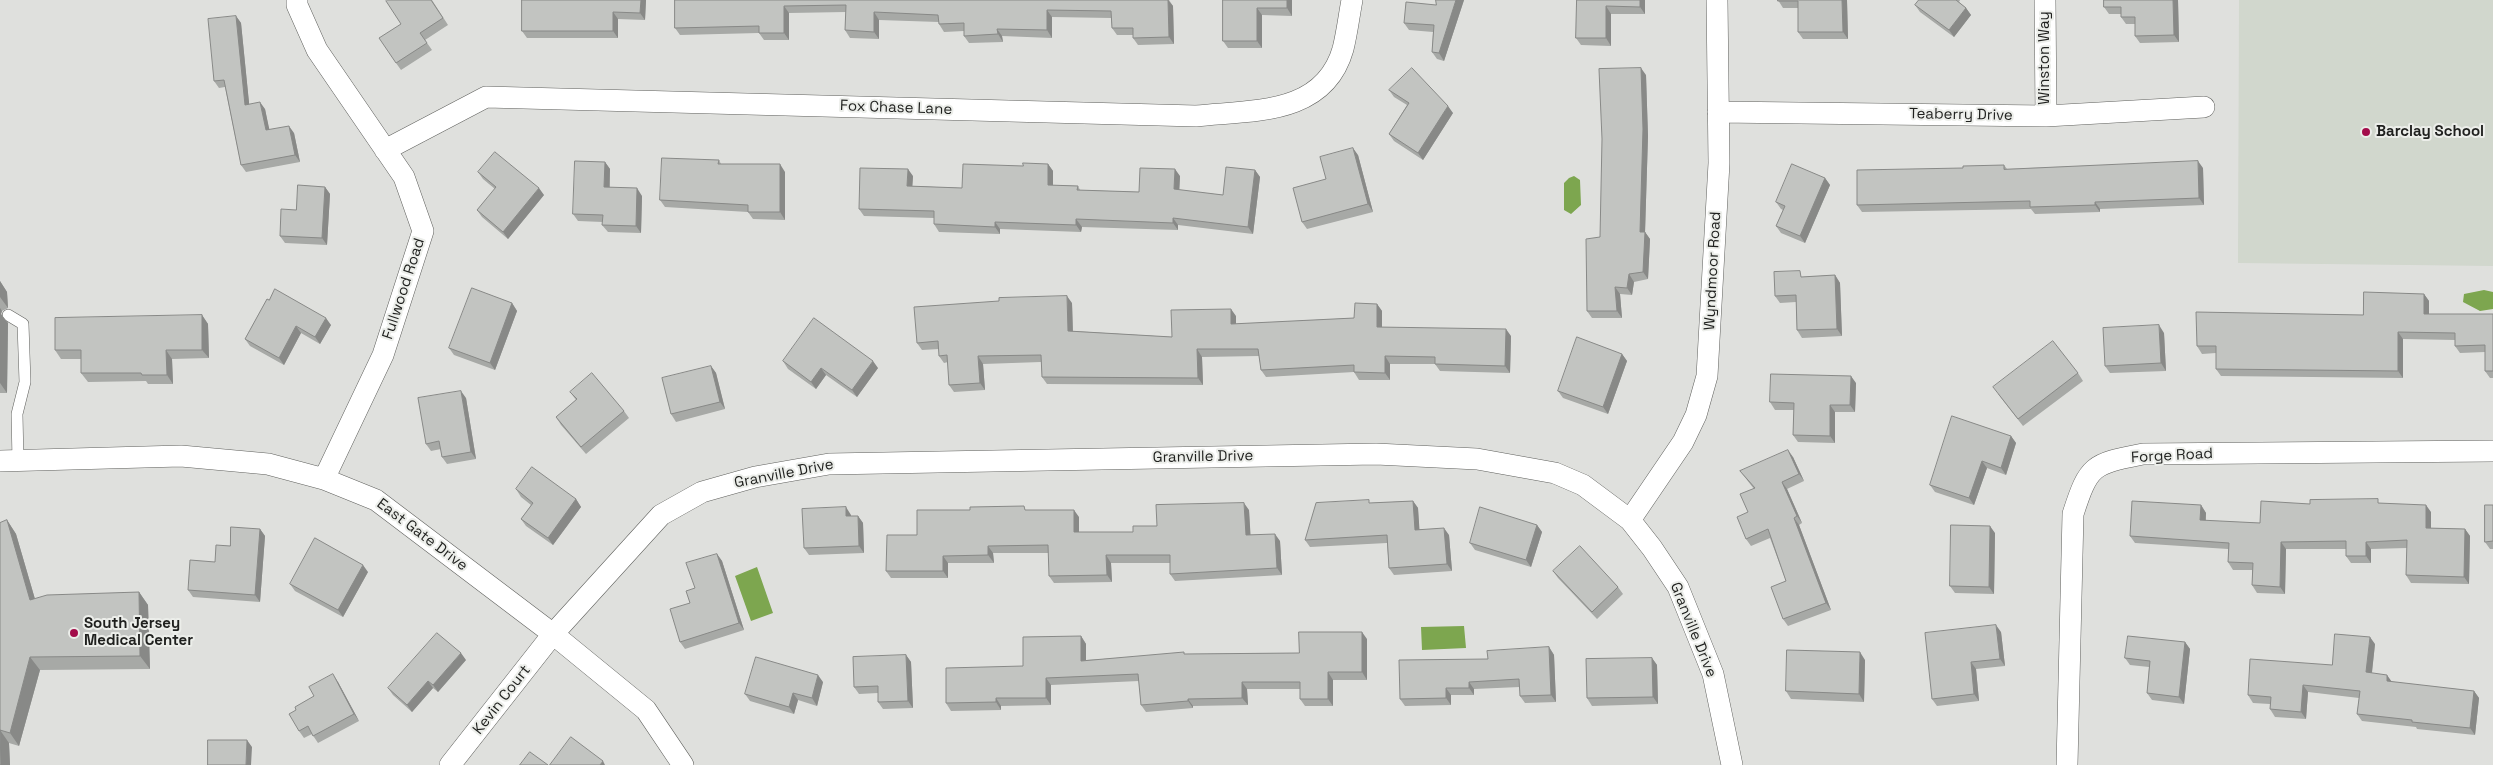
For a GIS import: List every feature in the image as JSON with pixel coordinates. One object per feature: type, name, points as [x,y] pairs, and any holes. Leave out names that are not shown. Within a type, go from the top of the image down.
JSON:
[{"type":"street","name":"Fullwood Road","points":[[297,0],[297,5],[317,50],[404,177],[424,230],[383,355],[324,479]]},
{"type":"street","name":"Fox Chase Lane","points":[[385,150],[486,97],[1196,116],[1280,106],[1308,98],[1327,81],[1343,50],[1352,0]]},
{"type":"street","name":"Wyndmoor Road","points":[[1630,520],[1683,442],[1696,415],[1707,376],[1719,163],[1717,0]]},
{"type":"street","name":"Winston Way","points":[[2045,0],[2046,116]]},
{"type":"street","name":"Teaberry Drive","points":[[1718,112],[2046,116],[2204,108]]},
{"type":"street","name":"Forge Road","points":[[2068,765],[2073,514],[2081,490],[2091,472],[2104,462],[2143,454],[2493,451]]},
{"type":"street","name":"Granville Drive","points":[[553,634],[661,515],[702,492],[754,477],[830,464],[1376,454],[1477,459],[1555,473],[1583,485],[1630,520],[1652,548],[1678,587],[1713,674],[1732,765]]},
{"type":"street","name":"East Gate Drive","points":[[9,461],[181,456],[268,464],[324,479],[376,500],[553,634],[646,710],[683,765]]},
{"type":"street","name":"Kevin Court","points":[[450,765],[553,634]]},
{"type":"lane","points":[[8,315],[23,324],[25,382],[9,461]]},
{"type":"shaded area","name":"Barclay School","points":[[2239,0],[2493,0],[2493,266],[2238,263]]},
{"type":"shaded area","points":[[1574,176],[1580,180],[1581,205],[1571,214],[1564,210],[1564,183]]},
{"type":"shaded area","points":[[2484,290],[2493,292],[2493,309],[2480,311],[2463,302],[2464,294]]},
{"type":"shaded area","points":[[757,567],[773,613],[751,621],[735,576]]},
{"type":"shaded area","points":[[1464,626],[1466,648],[1422,650],[1421,627]]},
{"type":"building","points":[[387,0],[431,0],[443,18],[420,33],[427,43],[396,63],[379,38],[401,24]]},
{"type":"building","points":[[522,0],[641,0],[640,13],[613,12],[613,31],[522,31]]},
{"type":"building","points":[[675,0],[1168,0],[1169,37],[1133,38],[1133,28],[1112,28],[1111,11],[1047,10],[1047,30],[997,29],[998,34],[964,36],[964,23],[939,24],[938,15],[874,12],[874,32],[845,30],[846,5],[784,6],[784,33],[759,33],[759,26],[675,28]]},
{"type":"building","points":[[1223,0],[1287,0],[1287,8],[1257,8],[1257,41],[1223,41]]},
{"type":"building","points":[[1436,0],[1456,0],[1439,53],[1432,52],[1434,25],[1404,23],[1406,2],[1436,5]]},
{"type":"building","points":[[1577,0],[1640,0],[1640,7],[1606,6],[1606,38],[1576,38]]},
{"type":"building","points":[[1778,0],[1842,0],[1843,32],[1798,32],[1798,1]]},
{"type":"building","points":[[1919,0],[1956,0],[1966,8],[1949,30],[1915,5]]},
{"type":"building","points":[[2104,0],[2173,0],[2174,35],[2135,36],[2135,17],[2121,17],[2121,7],[2104,7]]},
{"type":"building","points":[[236,16],[245,105],[260,102],[266,130],[289,126],[295,155],[241,165],[224,80],[214,81],[208,19]]},
{"type":"building","points":[[1412,68],[1448,106],[1418,153],[1389,134],[1409,103],[1389,90]]},
{"type":"building","points":[[1641,68],[1643,129],[1640,232],[1645,232],[1643,272],[1629,274],[1627,288],[1615,287],[1617,311],[1587,311],[1586,239],[1600,237],[1602,139],[1599,69]]},
{"type":"building","points":[[1353,148],[1368,204],[1302,222],[1293,188],[1326,179],[1320,157]]},
{"type":"building","points":[[495,152],[539,188],[503,232],[477,210],[496,187],[478,172]]},
{"type":"building","points":[[662,158],[719,160],[718,164],[780,164],[780,212],[748,212],[748,205],[660,200]]},
{"type":"building","points":[[575,161],[605,162],[604,187],[637,188],[636,226],[602,225],[603,215],[573,214]]},
{"type":"building","points":[[2198,161],[2199,198],[2095,202],[2095,205],[2030,207],[2030,201],[1857,205],[1857,170],[1963,168],[1963,166],[2004,165],[2004,169]]},
{"type":"building","points":[[1023,163],[1048,164],[1048,185],[1078,186],[1077,190],[1139,192],[1140,168],[1175,169],[1174,189],[1223,195],[1226,167],[1255,170],[1248,227],[1173,218],[1173,223],[1076,219],[1076,225],[995,222],[995,227],[934,224],[934,211],[859,209],[860,168],[908,169],[907,186],[962,188],[963,164],[1023,166]]},
{"type":"building","points":[[1792,164],[1825,178],[1800,236],[1776,226],[1785,206],[1776,202]]},
{"type":"building","points":[[298,185],[325,187],[322,238],[280,236],[281,209],[296,210]]},
{"type":"building","points":[[1800,271],[1801,277],[1835,275],[1837,329],[1797,330],[1796,295],[1775,296],[1774,272]]},
{"type":"building","points":[[472,288],[512,303],[490,363],[449,348]]},
{"type":"building","points":[[275,289],[326,318],[315,337],[296,326],[279,358],[245,339],[267,299],[269,300]]},
{"type":"building","points":[[2364,292],[2424,294],[2424,314],[2493,314],[2493,371],[2485,371],[2485,345],[2455,346],[2455,333],[2398,332],[2398,371],[2216,369],[2216,346],[2197,346],[2196,312],[2363,315]]},
{"type":"building","points":[[1067,296],[1068,331],[1172,337],[1171,310],[1231,309],[1231,324],[1354,318],[1355,303],[1377,304],[1377,327],[1506,329],[1505,366],[1435,364],[1435,357],[1385,356],[1385,373],[1354,372],[1354,365],[1261,370],[1258,349],[1197,349],[1198,378],[1042,377],[1041,355],[978,356],[980,383],[949,385],[947,355],[939,356],[938,341],[917,343],[914,307],[999,301],[999,298]]},
{"type":"building","points":[[202,315],[202,350],[166,350],[167,375],[81,373],[81,350],[55,350],[55,318]]},
{"type":"building","points":[[814,318],[873,361],[852,390],[821,368],[811,382],[783,361]]},
{"type":"building","points":[[2159,325],[2161,363],[2105,366],[2103,328]]},
{"type":"building","points":[[1577,337],[1622,354],[1603,407],[1558,391]]},
{"type":"building","points":[[2053,341],[2078,373],[2018,419],[1993,387]]},
{"type":"building","points":[[711,366],[720,402],[671,414],[662,378]]},
{"type":"building","points":[[592,373],[624,411],[581,447],[556,417],[577,399],[570,392]]},
{"type":"building","points":[[1771,374],[1851,376],[1850,405],[1830,405],[1830,436],[1793,435],[1794,403],[1770,402]]},
{"type":"building","points":[[461,391],[471,452],[442,457],[439,441],[426,444],[418,398]]},
{"type":"building","points":[[1952,416],[2011,436],[2001,468],[1982,461],[1969,498],[1930,485]]},
{"type":"building","points":[[1788,450],[1799,474],[1782,482],[1797,516],[1794,518],[1826,603],[1783,619],[1771,587],[1786,581],[1768,529],[1746,539],[1737,517],[1748,512],[1740,494],[1755,488],[1740,471]]},
{"type":"building","points":[[532,467],[576,499],[548,538],[521,519],[533,503],[516,489]]},
{"type":"building","points":[[2378,499],[2378,503],[2426,505],[2426,528],[2465,529],[2464,577],[2406,575],[2407,540],[2366,542],[2366,556],[2346,556],[2346,541],[2281,542],[2280,587],[2252,585],[2253,563],[2228,562],[2229,543],[2130,536],[2132,501],[2201,505],[2200,520],[2260,523],[2261,501],[2310,504],[2310,500]]},
{"type":"building","points":[[1369,500],[1369,503],[1413,501],[1415,530],[1444,528],[1447,564],[1389,568],[1387,535],[1305,540],[1316,503]]},
{"type":"building","points":[[1244,503],[1246,535],[1275,534],[1277,568],[1170,574],[1170,555],[1106,555],[1107,575],[1049,576],[1048,545],[988,546],[988,555],[943,556],[943,571],[886,571],[887,535],[917,535],[917,510],[970,510],[970,507],[1024,506],[1025,510],[1074,510],[1074,532],[1133,532],[1133,526],[1157,526],[1156,505]]},
{"type":"building","points":[[2485,505],[2493,505],[2493,541],[2485,542]]},
{"type":"building","points":[[846,507],[846,516],[858,516],[859,546],[804,548],[802,509]]},
{"type":"building","points":[[1480,507],[1537,525],[1526,560],[1470,543]]},
{"type":"building","name":"South Jersey Medical Center","points":[[7,520],[30,600],[47,595],[139,592],[140,656],[30,657],[10,733],[0,730],[0,523]]},
{"type":"building","points":[[1951,525],[1990,526],[1989,587],[1950,586]]},
{"type":"building","points":[[231,527],[260,529],[255,595],[188,590],[190,560],[215,562],[216,545],[230,546]]},
{"type":"building","points":[[315,538],[363,565],[338,610],[290,584]]},
{"type":"building","points":[[1580,546],[1618,587],[1592,612],[1553,571]]},
{"type":"building","points":[[717,554],[739,623],[680,642],[670,609],[690,603],[686,591],[695,588],[686,563]]},
{"type":"building","points":[[1996,625],[2000,659],[1971,662],[1974,694],[1932,699],[1925,633]]},
{"type":"building","points":[[1299,632],[1362,632],[1362,672],[1328,672],[1328,699],[1300,699],[1300,682],[1242,682],[1242,698],[1188,699],[1188,701],[1141,705],[1138,674],[1046,678],[1046,698],[996,698],[996,702],[946,703],[946,668],[1023,666],[1023,637],[1081,636],[1081,661],[1184,652],[1184,654],[1299,653]]},
{"type":"building","points":[[437,633],[461,653],[433,685],[428,681],[407,705],[388,688]]},
{"type":"building","points":[[2335,634],[2370,637],[2366,672],[2387,675],[2387,681],[2474,691],[2470,728],[2357,714],[2360,691],[2303,685],[2301,712],[2270,709],[2271,697],[2248,695],[2250,659],[2332,665]]},
{"type":"building","points":[[2128,636],[2185,642],[2179,697],[2147,693],[2150,661],[2125,658]]},
{"type":"building","points":[[1549,647],[1551,695],[1520,696],[1519,679],[1469,682],[1469,688],[1446,688],[1446,698],[1400,699],[1399,660],[1488,659],[1487,651]]},
{"type":"building","points":[[1787,650],[1860,652],[1859,694],[1786,691]]},
{"type":"building","points":[[906,655],[908,701],[878,702],[878,686],[854,687],[853,657]]},
{"type":"building","points":[[756,657],[818,675],[812,698],[793,693],[789,707],[745,694]]},
{"type":"building","points":[[1652,658],[1653,697],[1587,698],[1586,659]]},
{"type":"building","points":[[333,674],[354,714],[313,736],[308,726],[299,731],[289,714],[296,710],[295,707],[314,696],[309,687]]},
{"type":"building","points":[[0,730],[1,765],[0,765]]},
{"type":"building","points":[[571,737],[603,761],[600,765],[550,765]]},
{"type":"building","points":[[208,740],[247,740],[246,765],[208,765]]},
{"type":"building","points":[[530,752],[548,765],[520,765]]},
{"type":"place","name":"Barclay School","points":[[2366,132]]},
{"type":"place","name":"South Jersey Medical Center","points":[[74,633]]}]
